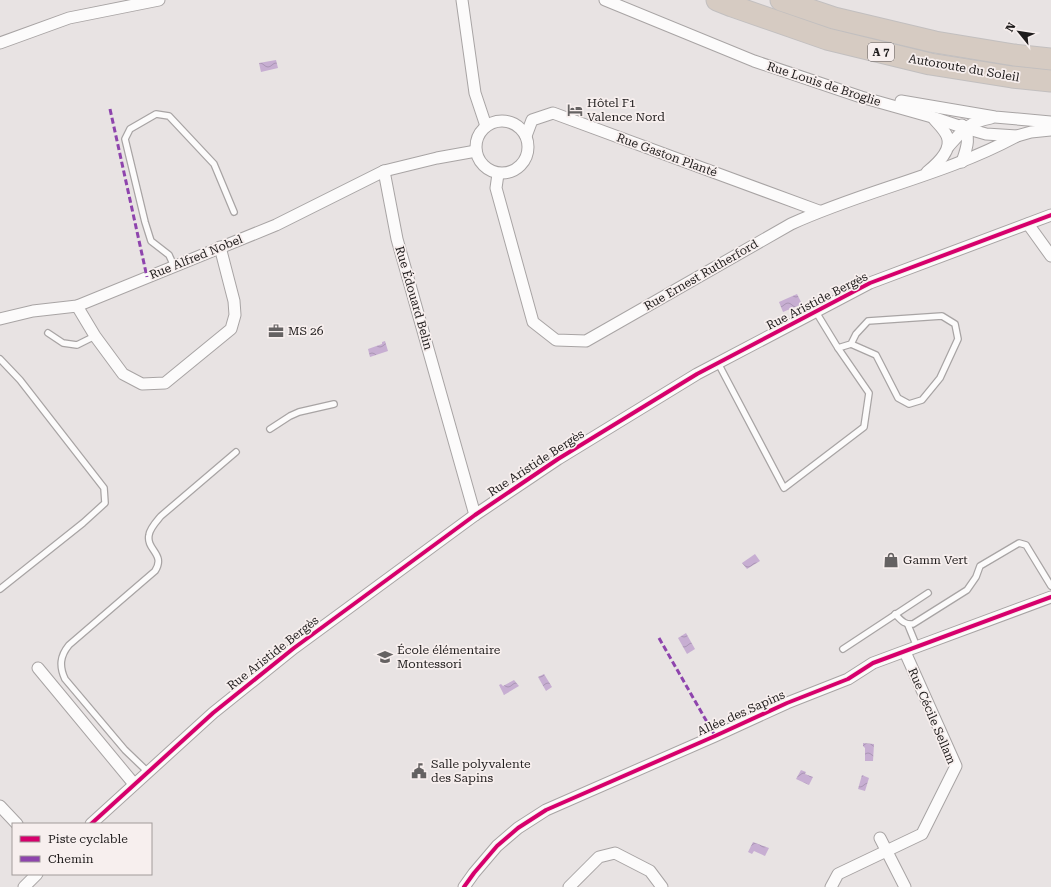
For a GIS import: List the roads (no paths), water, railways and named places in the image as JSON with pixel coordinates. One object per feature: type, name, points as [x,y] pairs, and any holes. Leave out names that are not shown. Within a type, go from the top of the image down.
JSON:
[{"type":"highway","name":"Autoroute du Soleil","points":[[717,0],[835,41],[930,64],[1012,77],[1051,81]]},
{"type":"highway","name":"Autoroute du Soleil","points":[[781,0],[834,18],[935,42],[1014,55],[1051,59]]},
{"type":"street","points":[[0,43],[69,18],[159,0]]},
{"type":"street","points":[[462,0],[475,93],[486,126]]},
{"type":"street","name":"Rue Louis de Broglie","points":[[605,0],[754,62],[861,97],[965,128],[986,134],[1016,136],[1031,132],[1051,130]]},
{"type":"street","points":[[861,97],[873,95],[908,103],[995,117],[1051,122]]},
{"type":"street","points":[[948,109],[965,128],[968,136],[967,147],[962,162]]},
{"type":"street","name":"Rue Gaston Planté","points":[[526,136],[532,120],[553,113],[819,212]]},
{"type":"street","points":[[932,117],[948,137],[948,147]]},
{"type":"street","points":[[921,177],[942,159],[948,147],[965,128],[973,122],[995,117]]},
{"type":"street","points":[[497,122],[508,122],[519,127],[526,136],[529,148],[526,160],[510,173],[498,174],[488,170],[480,162],[476,151],[478,138],[486,126],[497,122]]},
{"type":"street","name":"Rue Ernest Rutherford","points":[[498,174],[496,188],[533,322],[556,340],[586,341],[791,224],[819,212],[962,162],[990,150],[1016,136]]},
{"type":"street","points":[[384,171],[437,158],[476,151]]},
{"type":"street","name":"Rue Alfred Nobel","points":[[0,319],[33,311],[77,306],[276,225],[384,171]]},
{"type":"street","name":"Rue Édouard Belin","points":[[384,171],[397,239],[475,515]]},
{"type":"street","name":"Rue Aristide Bergès","points":[[92,823],[213,713],[294,648],[475,515],[558,458],[696,374],[870,284],[1051,215]]},
{"type":"street","points":[[1028,224],[1051,256]]},
{"type":"street","points":[[77,306],[95,336],[123,374],[142,384],[165,383],[231,329],[235,315],[234,302],[220,248]]},
{"type":"street","name":"Allée des Sapins","points":[[464,887],[474,872],[497,846],[518,828],[546,810],[787,703],[848,679],[873,663],[1051,597]]},
{"type":"street","name":"Rue Cécile Sellam","points":[[831,887],[838,874],[922,834],[956,766],[905,652]]},
{"type":"street","points":[[38,668],[134,784]]},
{"type":"street","points":[[0,806],[16,823]]},
{"type":"street","points":[[880,838],[905,887]]},
{"type":"street","points":[[569,887],[599,857],[614,853],[650,871],[662,887]]},
{"type":"street","points":[[24,887],[37,875]]},
{"type":"lane","points":[[174,266],[169,255],[152,241],[145,222],[125,139],[130,129],[156,114],[169,116],[214,164],[234,212]]},
{"type":"lane","points":[[718,363],[784,488],[864,427],[869,393],[838,348],[816,312]]},
{"type":"lane","points":[[838,348],[851,344],[876,355],[898,398],[909,404],[922,400],[940,378],[958,339],[955,324],[942,316],[868,321],[856,334],[851,344]]},
{"type":"lane","points":[[48,333],[63,343],[77,345],[95,336]]},
{"type":"lane","points":[[0,359],[20,380],[104,488],[105,503],[83,523],[0,589]]},
{"type":"lane","points":[[270,429],[299,412],[334,404]]},
{"type":"lane","points":[[148,772],[125,750],[65,679],[62,672],[61,659],[64,651],[69,645],[155,571],[159,565],[159,560],[149,543],[148,536],[152,526],[161,516],[236,452]]},
{"type":"lane","points":[[908,625],[913,624],[967,590],[976,577],[980,566],[1019,543],[1026,545],[1051,586]]},
{"type":"lane","points":[[842,648],[928,593]]},
{"type":"lane","points":[[895,614],[908,625],[917,647]]},
{"type":"water","points":[[276,60],[278,68],[261,72],[259,63]]},
{"type":"water","points":[[797,294],[802,304],[783,312],[779,302]]},
{"type":"water","points":[[385,341],[388,351],[370,357],[368,349],[382,344],[382,342]]},
{"type":"water","points":[[755,554],[760,561],[747,569],[742,563]]},
{"type":"water","points":[[686,633],[695,649],[687,654],[678,638]]},
{"type":"water","points":[[544,674],[552,687],[546,691],[538,677]]},
{"type":"water","points":[[514,680],[519,686],[504,695],[499,685],[501,684],[503,686]]},
{"type":"water","points":[[863,743],[874,744],[873,761],[865,761],[865,748]]},
{"type":"water","points":[[801,770],[806,772],[805,774],[813,777],[809,785],[796,779]]},
{"type":"water","points":[[862,775],[869,778],[865,791],[858,789]]},
{"type":"water","points":[[753,842],[769,848],[765,856],[754,851],[752,854],[748,852]]},
{"type":"place","name":"Hôtel F1 Valence Nord","points":[[575,110]]},
{"type":"place","name":"MS 26","points":[[276,331]]},
{"type":"place","name":"Gamm Vert","points":[[891,560]]},
{"type":"place","name":"École élémentaire Montessori","points":[[385,657]]},
{"type":"place","name":"Salle polyvalente des Sapins","points":[[419,771]]}]
